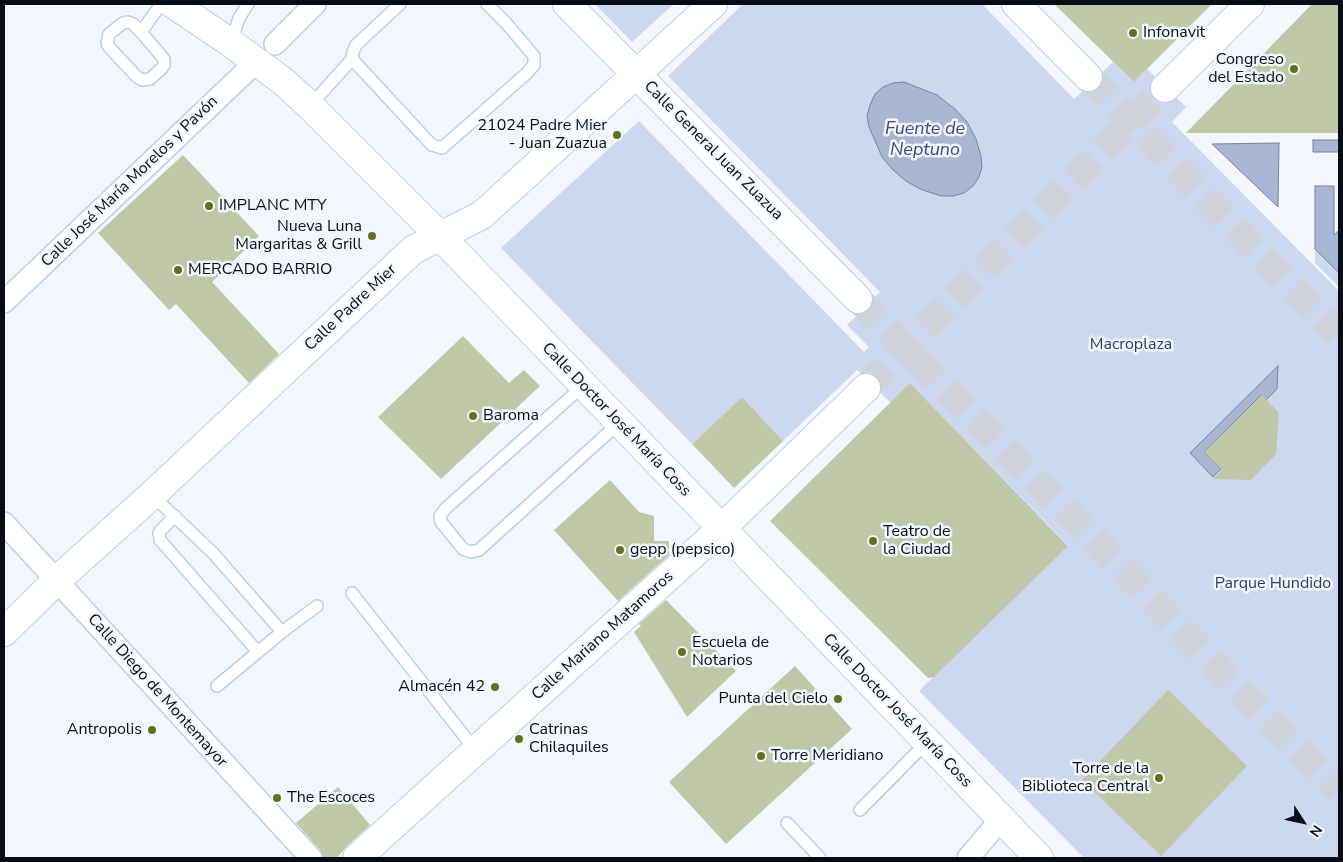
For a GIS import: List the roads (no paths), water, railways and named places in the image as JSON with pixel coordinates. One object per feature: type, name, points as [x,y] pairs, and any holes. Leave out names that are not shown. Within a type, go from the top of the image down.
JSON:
[{"type":"street","name":"Calle Doctor José María Coss","points":[[173,4],[230,43],[265,53],[284,82],[441,237],[1039,858]]},
{"type":"street","name":"Calle José María Morelos y Pavón","points":[[4,302],[315,4]]},
{"type":"street","name":"Calle General Juan Zuazua","points":[[567,4],[858,299]]},
{"type":"street","name":"Calle Padre Mier","points":[[4,632],[57,580],[414,250],[482,215],[713,4]]},
{"type":"street","points":[[1016,4],[1088,77]]},
{"type":"street","points":[[1165,88],[1250,4]]},
{"type":"street","name":"Calle Mariano Matamoros","points":[[357,858],[721,529],[866,388]]},
{"type":"street","name":"Calle Diego de Montemayor","points":[[4,523],[311,858]]},
{"type":"street","points":[[968,858],[1001,819]]},
{"type":"lane","points":[[142,32],[161,4]]},
{"type":"lane","points":[[230,43],[239,18],[248,4]]},
{"type":"lane","points":[[310,106],[352,59],[352,52],[356,45],[398,4]]},
{"type":"lane","points":[[352,59],[428,142],[442,148],[534,65],[534,56],[487,4]]},
{"type":"lane","points":[[123,23],[133,24],[142,32],[164,59],[162,68],[150,80],[137,77],[107,43],[109,34],[123,23]]},
{"type":"lane","points":[[583,386],[445,509],[440,516],[441,522],[462,549],[471,552],[479,550],[619,423]]},
{"type":"lane","points":[[152,494],[213,553],[282,632]]},
{"type":"lane","points":[[175,516],[159,533],[160,540],[258,652]]},
{"type":"lane","points":[[352,593],[476,750]]},
{"type":"lane","points":[[217,686],[282,632],[317,606]]},
{"type":"lane","points":[[860,810],[927,742]]},
{"type":"lane","points":[[788,823],[820,858]]},
{"type":"water","name":"Fuente de Neptuno","points":[[904,82],[937,95],[955,109],[967,122],[976,139],[982,167],[979,177],[973,186],[964,193],[953,196],[941,196],[920,189],[906,181],[882,157],[869,127],[867,116],[870,105],[875,94],[883,87],[893,83]]},
{"type":"water","points":[[1313,140],[1339,140],[1339,152],[1313,152]]},
{"type":"water","points":[[1279,143],[1278,207],[1212,144]]},
{"type":"water","points":[[1315,186],[1334,186],[1334,235],[1339,230],[1339,273],[1315,249]]},
{"type":"water","points":[[1278,366],[1277,389],[1266,400],[1261,395],[1204,452],[1221,469],[1213,477],[1190,453]]},
{"type":"tunnel","points":[[1088,77],[1339,335]]},
{"type":"tunnel","points":[[866,388],[1165,88]]},
{"type":"tunnel","points":[[858,299],[1339,791]]},
{"type":"place","name":"Infonavit","points":[[1133,33]]},
{"type":"place","name":"Congreso del Estado","points":[[1294,69]]},
{"type":"place","name":"21024 Padre Mier - Juan Zuazua","points":[[617,135]]},
{"type":"place","name":"IMPLANC MTY","points":[[209,206]]},
{"type":"place","name":"Nueva Luna Margaritas & Grill","points":[[372,236]]},
{"type":"place","name":"MERCADO BARRIO","points":[[178,270]]},
{"type":"place","name":"Baroma","points":[[473,416]]},
{"type":"place","name":"Teatro de la Ciudad","points":[[873,541]]},
{"type":"place","name":"gepp (pepsico)","points":[[620,550]]},
{"type":"place","name":"Escuela de Notarios","points":[[682,652]]},
{"type":"place","name":"Almacén 42","points":[[495,687]]},
{"type":"place","name":"Punta del Cielo","points":[[838,699]]},
{"type":"place","name":"Antropolis","points":[[152,730]]},
{"type":"place","name":"Catrinas Chilaquiles","points":[[519,739]]},
{"type":"place","name":"Torre Meridiano","points":[[761,756]]},
{"type":"place","name":"Torre de la Biblioteca Central","points":[[1159,778]]},
{"type":"place","name":"The Escoces","points":[[277,798]]},
{"type":"park label","name":"Macroplaza","points":[[1131,345]]},
{"type":"park label","name":"Parque Hundido","points":[[1273,584]]}]
